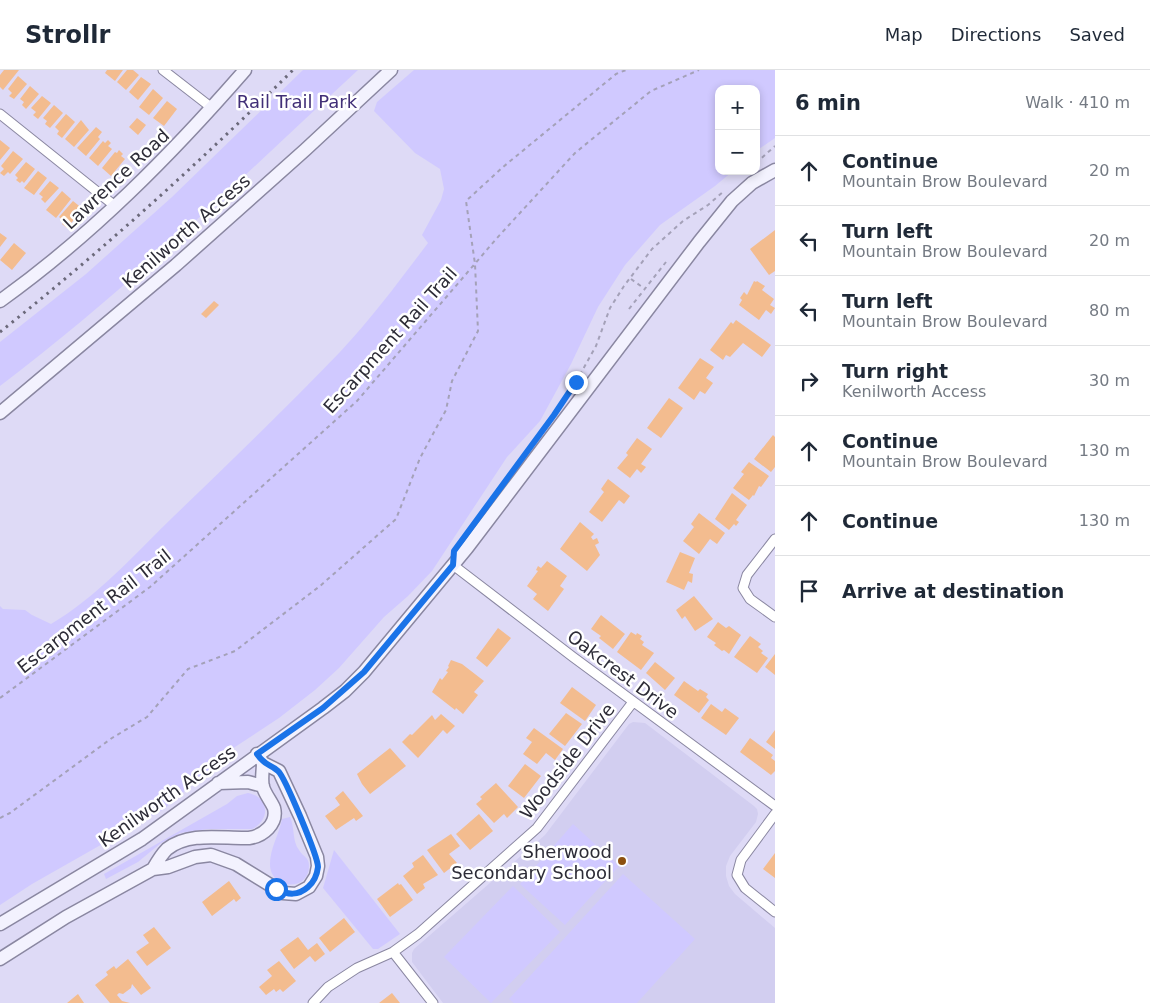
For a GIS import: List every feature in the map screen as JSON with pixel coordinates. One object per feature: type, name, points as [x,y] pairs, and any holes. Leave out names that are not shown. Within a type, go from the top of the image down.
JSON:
[{"type":"main road","name":"Lawrence Road","points":[[2,296],[63,253],[115,206],[176,147],[245,70]]},
{"type":"main road","name":"Kenilworth Access","points":[[0,412],[176,265],[391,70]]},
{"type":"main road","name":"Kenilworth Access","points":[[0,924],[142,839],[218,783],[260,759],[301,724],[345,691],[364,672],[453,565],[732,202],[752,183],[775,170]]},
{"type":"main road","points":[[0,959],[66,917],[153,868],[166,850],[186,840],[201,837],[249,838],[257,837],[264,833],[271,825],[274,810],[263,786],[260,759]]},
{"type":"main road","points":[[153,868],[168,867],[195,857],[211,855],[236,864],[283,893],[296,894],[308,887],[316,876],[317,857],[279,771],[260,759]]},
{"type":"main road","points":[[218,783],[248,782],[263,786]]},
{"type":"street","points":[[163,70],[212,108]]},
{"type":"street","points":[[0,114],[115,206]]},
{"type":"street","points":[[775,539],[747,575],[743,588],[750,599],[775,617]]},
{"type":"street","name":"Oakcrest Drive","points":[[453,565],[633,702],[775,806]]},
{"type":"street","name":"Woodside Drive","points":[[313,1003],[328,987],[357,968],[393,952],[418,934],[537,828],[633,702]]},
{"type":"street","points":[[775,814],[741,860],[737,875],[746,888],[775,912]]},
{"type":"street","points":[[393,952],[432,1003]]},
{"type":"path","points":[[0,818],[10,813],[112,738],[147,716],[188,669],[235,651],[320,586],[396,519],[420,458],[446,410],[452,381],[478,331],[475,264],[466,200],[502,167],[616,74],[626,70]]},
{"type":"path","name":"Escarpment Rail Trail","points":[[0,698],[150,587],[357,401],[475,264],[575,153],[651,91],[699,70]]},
{"type":"path","points":[[760,159],[775,146]]},
{"type":"path","points":[[571,390],[596,346],[610,308],[630,278],[652,250],[683,221],[708,205],[727,188]]},
{"type":"path","points":[[629,310],[666,262]]},
{"type":"path","points":[[630,278],[644,289]]},
{"type":"shaded area","name":"Sherwood Secondary School","points":[[633,722],[645,723],[757,809],[756,822],[730,856],[726,866],[726,876],[729,886],[735,894],[775,928],[775,1003],[443,1003],[412,962],[414,949],[545,835],[629,724]]},
{"type":"green space","name":"Rail Trail Park","points":[[303,70],[358,70],[138,272],[0,386],[0,342],[86,274],[172,197]]},
{"type":"green space","points":[[414,70],[775,70],[775,138],[760,148],[760,85],[715,85],[715,175],[728,175],[660,225],[625,265],[598,307],[571,364],[540,421],[507,457],[432,571],[384,617],[339,668],[315,690],[279,718],[235,747],[164,809],[32,884],[0,905],[0,606],[3,609],[25,610],[51,624],[100,588],[320,373],[375,312],[428,243],[422,235],[441,200],[444,189],[440,169],[415,153],[374,111],[377,102]]},
{"type":"green space","points":[[248,793],[260,799],[265,809],[265,815],[262,820],[252,829],[208,829],[180,833],[161,843],[138,862],[106,879],[104,874],[227,804],[237,796]]},
{"type":"green space","points":[[290,817],[294,839],[309,863],[307,874],[297,884],[282,883],[276,879],[270,864],[271,852],[282,819]]},
{"type":"green space","points":[[573,824],[619,866],[565,925],[520,884]]},
{"type":"green space","points":[[334,850],[400,934],[378,949],[373,949],[323,888]]},
{"type":"green space","points":[[623,874],[695,939],[637,1003],[514,1003],[509,999]]},
{"type":"green space","points":[[513,886],[560,932],[491,1003],[444,957]]},
{"type":"building","points":[[4,70],[19,70],[3,90],[0,87],[0,75]]},
{"type":"building","points":[[107,70],[123,70],[115,81],[105,73]]},
{"type":"building","points":[[127,70],[133,70],[139,75],[126,90],[117,82]]},
{"type":"building","points":[[18,76],[27,84],[14,99],[9,96],[12,93],[8,89]]},
{"type":"building","points":[[141,77],[151,84],[138,100],[129,92]]},
{"type":"building","points":[[30,86],[39,94],[26,109],[22,105],[24,102],[20,99]]},
{"type":"building","points":[[153,89],[163,98],[149,115],[139,107]]},
{"type":"building","points":[[42,96],[51,103],[38,119],[33,115],[36,112],[31,108]]},
{"type":"building","points":[[167,101],[177,109],[164,126],[153,118]]},
{"type":"building","points":[[54,105],[63,113],[50,128],[45,124],[47,121],[43,118]]},
{"type":"building","points":[[66,114],[75,122],[62,138],[57,134],[59,131],[55,127]]},
{"type":"building","points":[[137,118],[146,125],[138,135],[129,127]]},
{"type":"building","points":[[81,120],[89,130],[74,147],[65,139]]},
{"type":"building","points":[[96,127],[102,132],[98,137],[100,139],[86,156],[77,148]]},
{"type":"building","points":[[0,140],[10,148],[0,160]]},
{"type":"building","points":[[108,140],[111,143],[108,146],[112,149],[98,166],[89,158],[103,141],[105,143]]},
{"type":"building","points":[[119,150],[123,154],[121,156],[125,159],[111,176],[102,168],[115,152],[117,153]]},
{"type":"building","points":[[13,151],[23,159],[10,174],[8,172],[4,176],[0,173],[4,169],[1,166]]},
{"type":"building","points":[[26,162],[35,169],[24,183],[22,181],[20,183],[16,180],[18,178],[15,175]]},
{"type":"building","points":[[38,171],[47,178],[34,195],[24,188]]},
{"type":"building","points":[[50,181],[59,188],[45,203],[41,199],[43,197],[39,194]]},
{"type":"building","points":[[62,191],[71,199],[56,218],[46,210]]},
{"type":"building","points":[[73,201],[83,209],[67,228],[62,224],[64,221],[59,217]]},
{"type":"building","points":[[775,230],[775,271],[769,275],[750,249]]},
{"type":"building","points":[[0,233],[7,238],[0,247]]},
{"type":"building","points":[[14,243],[26,253],[12,270],[0,260]]},
{"type":"building","points":[[754,281],[765,286],[762,290],[774,299],[770,305],[775,308],[771,314],[766,310],[759,320],[739,305],[742,300],[740,298],[744,292],[747,295]]},
{"type":"building","points":[[214,301],[219,305],[206,318],[201,314]]},
{"type":"building","points":[[736,320],[771,345],[762,357],[743,343],[730,357],[726,355],[723,360],[710,350],[731,322],[733,324]]},
{"type":"building","points":[[700,358],[714,367],[706,378],[713,383],[705,394],[700,391],[694,400],[678,388]]},
{"type":"building","points":[[669,398],[683,408],[661,438],[647,428]]},
{"type":"building","points":[[773,435],[775,437],[775,467],[771,472],[754,459]]},
{"type":"building","points":[[637,438],[652,449],[641,464],[646,467],[641,473],[637,469],[630,478],[617,468],[628,455],[626,453]]},
{"type":"building","points":[[749,462],[769,476],[749,500],[733,488],[744,474],[741,472]]},
{"type":"building","points":[[608,479],[630,496],[624,504],[619,500],[602,522],[589,512],[604,492],[601,489]]},
{"type":"building","points":[[732,493],[747,505],[736,520],[739,522],[736,526],[734,524],[729,530],[715,519]]},
{"type":"building","points":[[699,513],[725,533],[717,544],[710,539],[699,554],[683,541],[694,527],[691,524]]},
{"type":"building","points":[[580,522],[594,534],[591,537],[593,540],[597,538],[599,543],[595,545],[600,555],[587,571],[560,549]]},
{"type":"building","points":[[680,552],[695,558],[689,573],[693,574],[692,583],[688,581],[684,590],[666,582]]},
{"type":"building","points":[[547,561],[567,576],[560,586],[564,589],[548,611],[533,599],[537,594],[527,586],[538,571],[536,570],[538,566],[541,568]]},
{"type":"building","points":[[694,596],[713,619],[695,631],[685,616],[682,619],[676,610]]},
{"type":"building","points":[[601,615],[625,634],[613,649],[599,638],[601,636],[591,629]]},
{"type":"building","points":[[718,622],[726,628],[729,626],[741,635],[729,654],[714,645],[716,643],[707,637]]},
{"type":"building","points":[[498,628],[511,638],[487,667],[476,658]]},
{"type":"building","points":[[631,632],[642,636],[640,639],[644,642],[642,645],[654,653],[641,670],[617,652]]},
{"type":"building","points":[[750,636],[761,644],[758,647],[763,651],[761,653],[768,658],[757,673],[734,657]]},
{"type":"building","points":[[775,654],[775,675],[765,667]]},
{"type":"building","points":[[451,660],[462,664],[484,681],[474,692],[478,695],[463,714],[432,692],[440,678],[442,680],[448,672],[446,671]]},
{"type":"building","points":[[655,662],[675,678],[665,690],[646,673]]},
{"type":"building","points":[[684,681],[698,691],[700,689],[708,694],[706,697],[709,700],[699,713],[674,695]]},
{"type":"building","points":[[572,687],[596,705],[585,721],[560,703]]},
{"type":"building","points":[[711,704],[722,712],[725,708],[739,718],[726,735],[701,718]]},
{"type":"building","points":[[566,713],[582,724],[565,746],[549,734]]},
{"type":"building","points":[[441,714],[455,726],[447,734],[443,730],[418,758],[402,742],[432,715],[435,720]]},
{"type":"building","points":[[534,728],[563,749],[555,760],[546,753],[537,764],[523,754],[532,742],[526,738]]},
{"type":"building","points":[[775,730],[775,749],[766,742]]},
{"type":"building","points":[[750,738],[773,755],[771,758],[775,761],[775,771],[771,775],[740,752]]},
{"type":"building","points":[[390,748],[406,766],[370,794],[357,774]]},
{"type":"building","points":[[525,764],[541,776],[524,798],[508,786]]},
{"type":"building","points":[[496,783],[518,807],[507,818],[504,814],[494,823],[476,804],[482,799],[480,797]]},
{"type":"building","points":[[343,791],[363,816],[356,821],[354,818],[336,830],[325,816],[340,805],[335,798]]},
{"type":"building","points":[[479,814],[493,831],[470,850],[456,834]]},
{"type":"building","points":[[451,834],[460,846],[449,854],[457,863],[444,873],[427,850]]},
{"type":"building","points":[[775,853],[775,878],[763,869]]},
{"type":"building","points":[[423,855],[438,875],[423,884],[425,888],[417,894],[403,876],[414,867],[412,863]]},
{"type":"building","points":[[229,881],[241,898],[236,902],[234,899],[212,916],[202,902]]},
{"type":"building","points":[[398,883],[399,885],[401,884],[413,900],[390,917],[377,899]]},
{"type":"building","points":[[344,918],[355,932],[330,952],[319,938]]},
{"type":"building","points":[[154,927],[171,948],[147,966],[136,952],[149,943],[143,935]]},
{"type":"building","points":[[298,937],[308,950],[317,943],[325,954],[315,962],[310,956],[294,969],[280,950]]},
{"type":"building","points":[[128,959],[151,988],[141,995],[132,984],[131,988],[123,994],[119,993],[117,995],[122,1001],[130,1003],[110,1003],[95,985],[108,975],[106,972],[114,966],[116,969]]},
{"type":"building","points":[[279,961],[296,981],[283,992],[280,989],[276,992],[274,989],[266,995],[259,987],[272,976],[267,970]]},
{"type":"building","points":[[392,993],[400,1003],[379,1003]]},
{"type":"building","points":[[78,994],[84,1003],[67,1003]]},
{"type":"railway","points":[[0,332],[76,270],[150,205],[293,70]]},
{"type":"place","name":"Sherwood Secondary School","points":[[622,861]]},
{"type":"route","points":[[276,889],[283,893],[296,894],[308,887],[316,876],[317,857],[279,771],[263,763],[257,754],[323,708],[345,691],[364,672],[453,565],[454,551],[576,382]]}]
